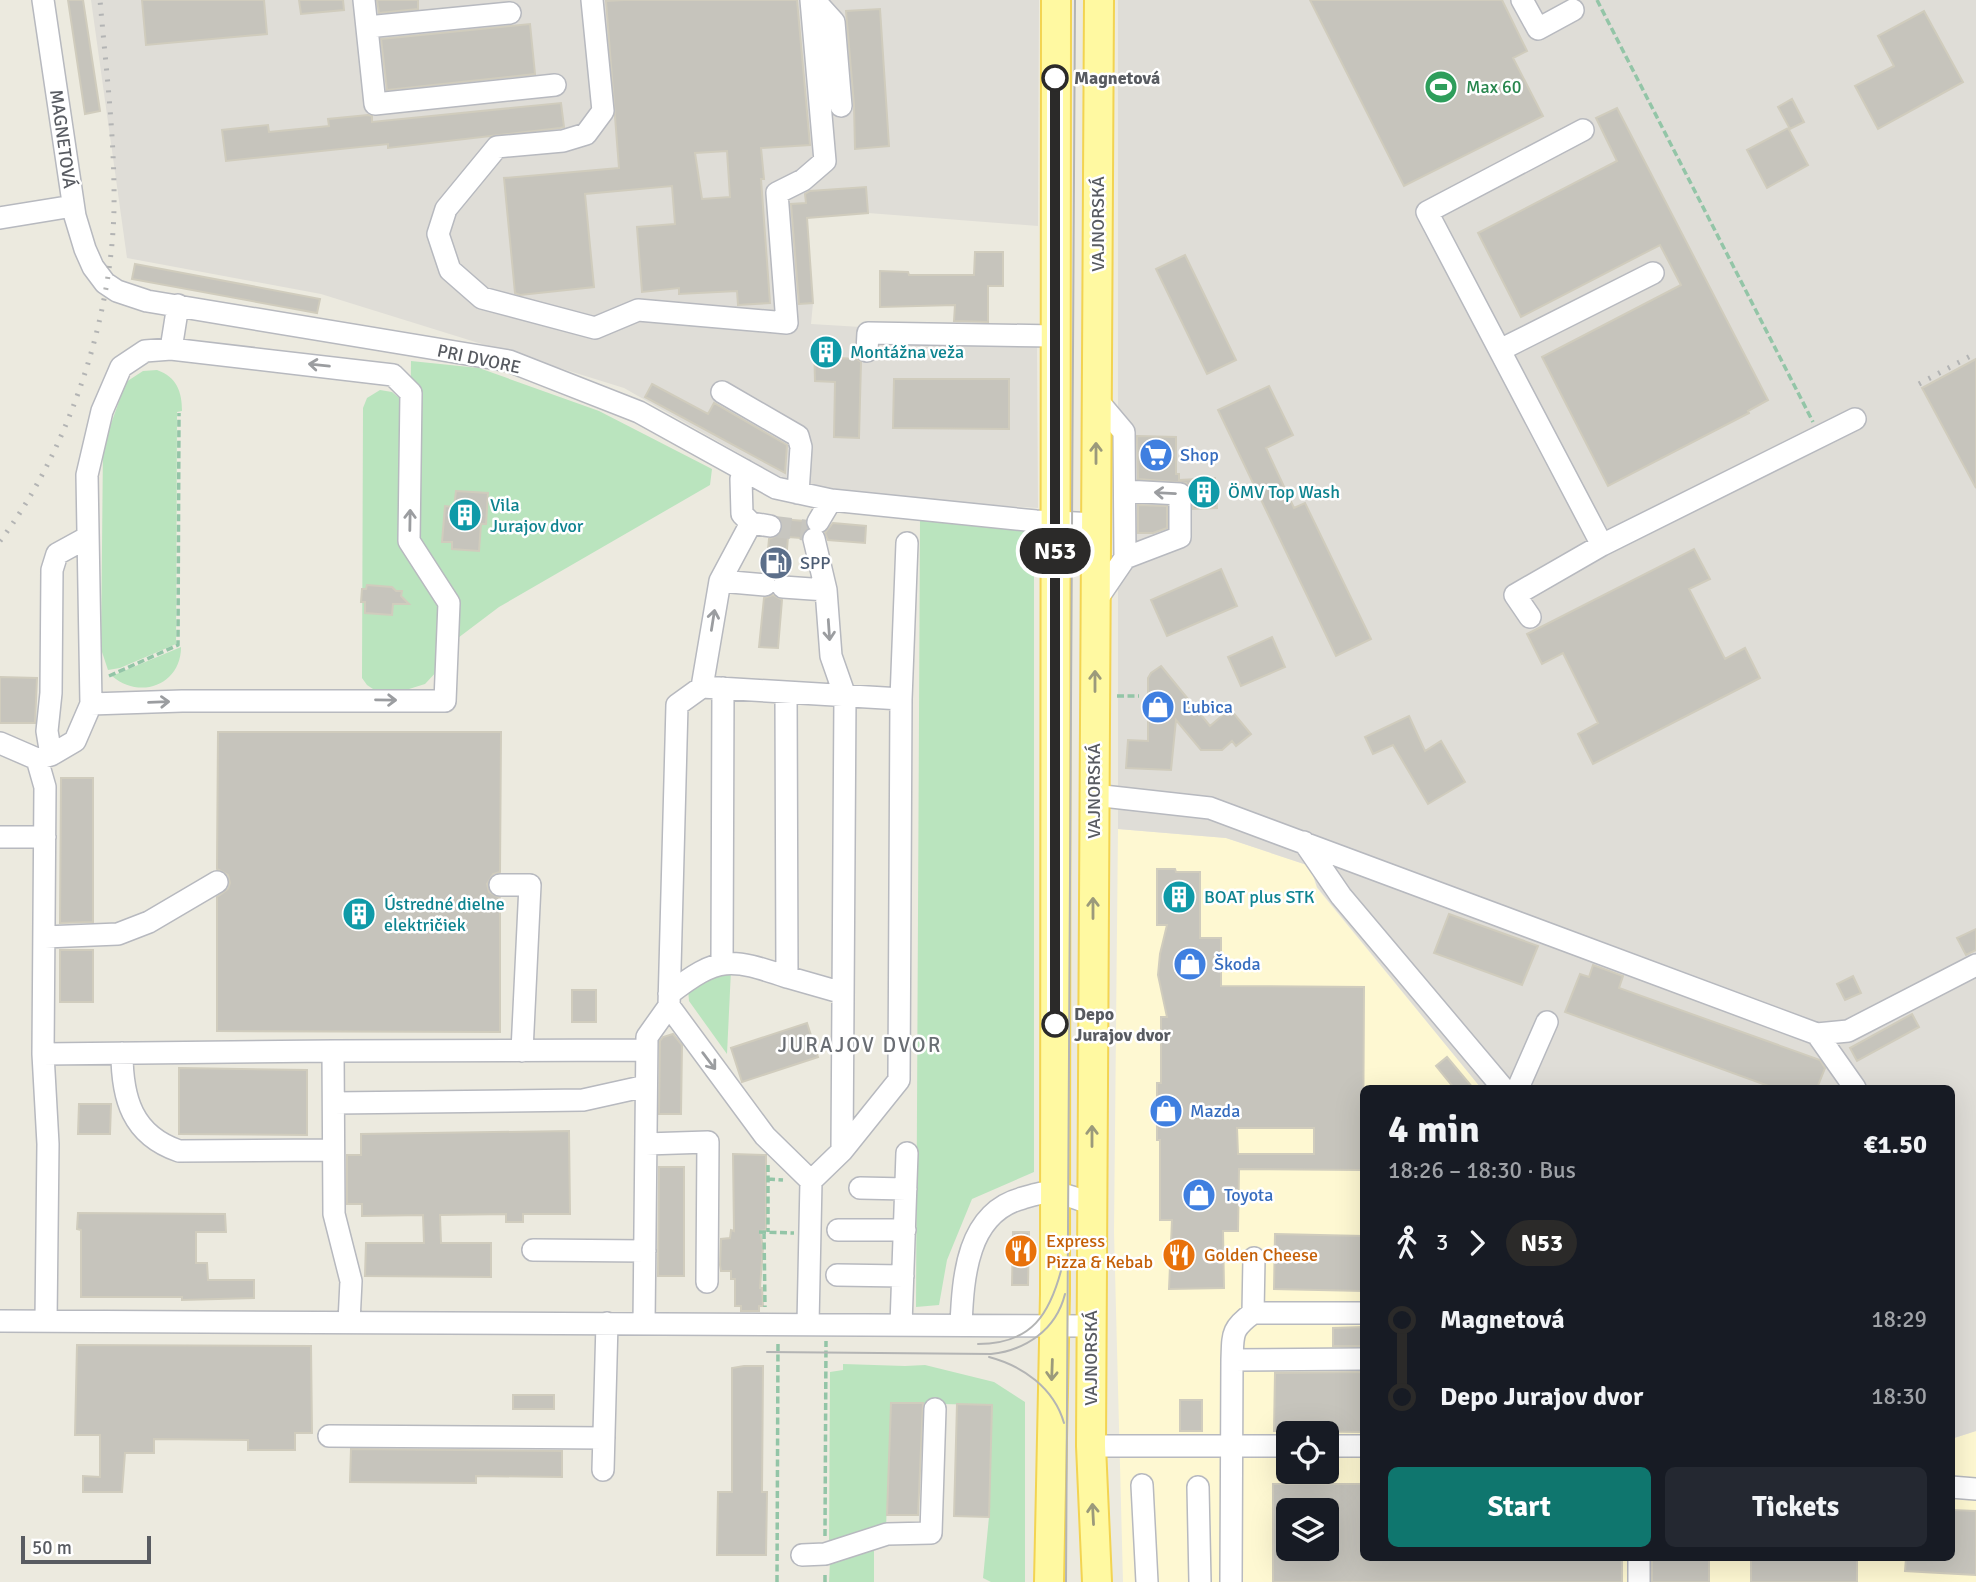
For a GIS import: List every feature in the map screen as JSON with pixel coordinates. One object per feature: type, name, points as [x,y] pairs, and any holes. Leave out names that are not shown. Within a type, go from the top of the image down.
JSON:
[{"type":"main road","name":"VAJNORSKÁ","points":[[1048,1582],[1055,1192],[1056,0]]},
{"type":"main road","name":"VAJNORSKÁ","points":[[1097,1582],[1091,1446],[1099,0]]},
{"type":"street","name":"MAGNETOVÁ","points":[[0,218],[73,205],[43,0]]},
{"type":"street","points":[[364,0],[375,104],[555,85]]},
{"type":"street","points":[[592,0],[603,111],[586,134],[563,141],[497,147],[446,209],[438,234],[450,270],[482,298],[595,328],[638,310],[787,323],[777,193],[803,180],[825,161],[813,0]]},
{"type":"street","points":[[813,0],[834,22],[841,106]]},
{"type":"street","points":[[1522,0],[1538,29],[1573,10]]},
{"type":"street","points":[[367,27],[510,13]]},
{"type":"street","points":[[1583,130],[1427,212],[1602,545]]},
{"type":"street","name":"PRI DVORE","points":[[73,205],[93,267],[106,283],[127,295],[148,301],[509,361],[639,412],[776,488],[831,500],[1096,524]]},
{"type":"street","points":[[1500,350],[1653,273]]},
{"type":"street","points":[[171,340],[178,305]]},
{"type":"street","points":[[867,351],[868,333],[1055,336]]},
{"type":"street","points":[[0,743],[44,757],[75,741],[90,694],[87,475],[102,411],[121,367],[171,340],[393,375],[411,393],[410,541],[449,603],[445,701],[195,701],[90,694]]},
{"type":"street","points":[[722,392],[798,436],[801,447],[798,493]]},
{"type":"street","points":[[1096,602],[1125,558],[1125,432],[1097,400]]},
{"type":"street","points":[[1530,617],[1515,595],[1602,545],[1855,419]]},
{"type":"street","points":[[722,963],[712,687],[720,581],[760,524],[742,514],[741,479],[744,470]]},
{"type":"street","points":[[1125,491],[1180,494],[1180,537],[1125,558]]},
{"type":"street","points":[[831,500],[816,530],[826,590],[831,656],[845,696],[842,1151]]},
{"type":"street","points":[[46,1321],[48,1144],[43,1054],[44,757],[51,693],[52,570],[57,554],[88,537]]},
{"type":"street","points":[[817,1324],[810,1233],[811,1181],[842,1151],[899,1080],[901,699],[907,543]]},
{"type":"street","points":[[720,581],[826,590]]},
{"type":"street","points":[[811,1181],[765,1136],[669,1000],[677,705],[712,687],[901,699]]},
{"type":"street","points":[[786,692],[788,977]]},
{"type":"street","points":[[51,693],[75,741]]},
{"type":"street","points":[[1094,795],[1210,808],[1817,1034],[1848,1031],[1976,965]]},
{"type":"street","points":[[0,837],[45,837]]},
{"type":"street","points":[[1304,842],[1341,896],[1500,1085]]},
{"type":"street","points":[[45,937],[118,934],[149,922],[217,882]]},
{"type":"street","points":[[500,885],[530,885],[522,1051]]},
{"type":"street","points":[[644,1324],[647,1037],[669,1000],[690,978],[722,963],[739,962],[843,993]]},
{"type":"street","points":[[1519,1085],[1547,1022]]},
{"type":"street","points":[[1817,1034],[1853,1085]]},
{"type":"street","points":[[43,1054],[646,1050]]},
{"type":"street","points":[[333,1051],[334,1214],[351,1280],[349,1322]]},
{"type":"street","points":[[122,1053],[123,1085],[131,1111],[145,1130],[167,1147],[178,1151],[333,1150]]},
{"type":"street","points":[[334,1103],[583,1100],[646,1086]]},
{"type":"street","points":[[646,1144],[708,1142],[707,1282]]},
{"type":"street","points":[[901,1325],[907,1153]]},
{"type":"street","points":[[860,1188],[906,1189]]},
{"type":"street","points":[[961,1325],[971,1247],[982,1224],[995,1210],[1015,1200],[1055,1192],[1092,1204]]},
{"type":"street","points":[[838,1230],[905,1230]]},
{"type":"street","points":[[533,1250],[645,1251]]},
{"type":"street","points":[[1253,1312],[1254,1258]]},
{"type":"street","points":[[837,1275],[903,1276]]},
{"type":"street","points":[[1231,1582],[1233,1332],[1236,1326],[1253,1312],[1360,1313]]},
{"type":"street","points":[[0,1321],[644,1324],[772,1317],[817,1324],[1092,1326]]},
{"type":"street","points":[[603,1470],[607,1323]]},
{"type":"street","points":[[1232,1360],[1360,1359]]},
{"type":"street","points":[[802,1555],[825,1554],[887,1534],[931,1533],[935,1409]]},
{"type":"street","points":[[329,1436],[604,1438]]},
{"type":"street","points":[[1091,1446],[1276,1446]]},
{"type":"street","points":[[1339,1446],[1360,1446]]},
{"type":"street","points":[[1142,1485],[1147,1582]]},
{"type":"street","points":[[1955,1487],[1976,1489]]},
{"type":"street","points":[[1198,1488],[1200,1582]]},
{"type":"street","points":[[1639,1561],[1639,1582]]},
{"type":"path","points":[[1597,0],[1820,436]]},
{"type":"path","points":[[90,694],[178,645],[179,413]]},
{"type":"path","points":[[1111,696],[1139,696]]},
{"type":"path","points":[[768,1158],[764,1232],[772,1317],[777,1582]]},
{"type":"path","points":[[764,1232],[810,1233]]},
{"type":"path","points":[[817,1324],[825,1582]]},
{"type":"shaded area","points":[[91,0],[1039,0],[1038,226],[868,213],[807,218],[813,303],[811,324],[861,327],[861,359],[888,353],[896,341],[1037,343],[1038,508],[832,494],[777,475],[624,388],[321,294],[127,258]]},
{"type":"shaded area","points":[[1118,0],[1976,0],[1976,1431],[1955,1438],[1955,1085],[1479,1085],[1317,887],[1310,866],[1226,838],[1118,829]]},
{"type":"shaded area","points":[[1118,829],[1226,838],[1310,866],[1317,888],[1479,1085],[1360,1085],[1360,1561],[1955,1561],[1955,1438],[1976,1431],[1976,1582],[1123,1582],[1114,1232]]},
{"type":"green space","points":[[411,361],[479,368],[599,411],[712,469],[710,485],[499,607],[450,644],[451,596],[409,528]]},
{"type":"green space","points":[[157,370],[174,381],[182,404],[182,411],[177,412],[176,644],[120,668],[108,670],[101,649],[103,446],[126,382],[143,371]]},
{"type":"green space","points":[[380,390],[392,392],[403,401],[403,531],[440,598],[440,668],[425,684],[409,689],[373,689],[362,678],[363,408],[367,398]]},
{"type":"green space","points":[[920,520],[1034,530],[1034,1172],[972,1199],[947,1260],[939,1305],[916,1307]]},
{"type":"green space","points":[[181,647],[174,671],[157,685],[135,687],[112,676]]},
{"type":"green space","points":[[731,970],[727,1054],[689,1001],[688,989]]},
{"type":"green space","points":[[843,1364],[925,1365],[994,1382],[1025,1402],[1025,1582],[991,1582],[983,1578],[989,1517],[991,1405],[891,1403],[886,1528],[829,1543],[830,1372],[843,1370]]},
{"type":"green space","points":[[874,1546],[874,1582],[829,1582],[830,1561]]},
{"type":"building","points":[[68,0],[83,0],[100,111],[85,114]]},
{"type":"building","points":[[142,0],[264,0],[267,34],[146,45]]},
{"type":"building","points":[[299,0],[343,0],[344,10],[301,14]]},
{"type":"building","points":[[377,0],[418,0],[418,9],[379,13]]},
{"type":"building","points":[[797,0],[810,145],[761,148],[770,303],[738,305],[737,291],[679,294],[679,288],[642,292],[637,227],[675,224],[672,186],[585,194],[594,287],[520,295],[515,293],[504,178],[619,168],[606,1]],"holes":[[[727,151],[730,197],[702,199],[695,153]]]},
{"type":"building","name":"Max 60","points":[[1310,0],[1502,0],[1527,51],[1513,58],[1543,116],[1404,186]]},
{"type":"building","points":[[880,9],[889,146],[855,149],[846,11]]},
{"type":"building","points":[[1924,11],[1963,82],[1878,129],[1855,86],[1894,66],[1878,36]]},
{"type":"building","points":[[530,24],[535,74],[387,90],[381,39]]},
{"type":"building","points":[[1792,99],[1804,122],[1790,129],[1778,107]]},
{"type":"building","points":[[561,103],[564,127],[560,128],[388,148],[388,144],[226,161],[222,130],[268,125],[269,132],[329,126],[328,119],[368,115],[372,116],[372,122]]},
{"type":"building","points":[[1617,108],[1768,400],[1748,411],[1749,413],[1608,486],[1542,357],[1681,285],[1660,245],[1521,317],[1478,233],[1617,161],[1596,118]]},
{"type":"building","points":[[1788,128],[1808,165],[1767,188],[1747,150]]},
{"type":"building","points":[[866,187],[868,213],[807,218],[813,303],[799,304],[791,204],[806,203],[805,194],[810,191]]},
{"type":"building","points":[[975,252],[1003,252],[1003,286],[988,286],[988,322],[954,321],[955,305],[880,307],[880,271],[908,272],[909,275],[974,275]]},
{"type":"building","points":[[1185,255],[1236,360],[1207,374],[1156,269]]},
{"type":"building","points":[[135,264],[320,299],[317,313],[132,279]]},
{"type":"building","points":[[814,344],[839,345],[838,358],[857,359],[861,362],[859,438],[834,437],[835,382],[815,381]]},
{"type":"building","points":[[1976,359],[1976,488],[1922,388]]},
{"type":"building","points":[[894,379],[1009,379],[1009,429],[893,428]]},
{"type":"building","points":[[652,384],[708,414],[714,403],[787,445],[785,473],[645,397]]},
{"type":"building","points":[[1269,386],[1293,435],[1266,448],[1294,508],[1305,503],[1371,639],[1336,656],[1218,410]]},
{"type":"building","points":[[1137,436],[1176,437],[1176,474],[1179,474],[1179,480],[1215,478],[1217,508],[1193,509],[1193,493],[1186,483],[1138,479]]},
{"type":"building","name":"Vila Jurajov dvor","points":[[456,491],[488,493],[486,524],[481,524],[479,551],[452,549],[452,542],[442,542],[445,506],[454,507]]},
{"type":"building","points":[[1138,505],[1167,506],[1167,528],[1153,533],[1138,533]]},
{"type":"building","points":[[780,519],[805,521],[807,528],[801,538],[788,537],[785,574],[775,577],[766,572],[769,539],[781,534],[783,527]]},
{"type":"building","points":[[833,523],[866,526],[865,543],[828,540],[825,533]]},
{"type":"building","points":[[1694,549],[1710,579],[1689,589],[1725,659],[1745,648],[1760,678],[1593,764],[1578,734],[1598,723],[1563,653],[1542,664],[1527,634]]},
{"type":"building","points":[[1221,569],[1237,606],[1167,636],[1151,600]]},
{"type":"building","points":[[367,585],[392,587],[396,591],[402,591],[401,596],[409,604],[393,604],[392,615],[365,613],[365,602],[361,602],[362,589],[366,589]]},
{"type":"building","points":[[773,595],[782,600],[778,648],[759,647],[764,598]]},
{"type":"building","points":[[1272,637],[1285,667],[1241,686],[1228,657]]},
{"type":"building","points":[[1161,666],[1210,726],[1230,709],[1251,734],[1236,746],[1232,741],[1222,750],[1201,750],[1176,720],[1171,770],[1126,768],[1128,740],[1148,741],[1148,678]]},
{"type":"building","points":[[0,677],[37,678],[35,723],[0,723]]},
{"type":"building","points":[[1409,716],[1425,751],[1441,741],[1465,782],[1428,804],[1393,745],[1373,754],[1365,737]]},
{"type":"building","name":"Ústredné dielne električiek","points":[[218,732],[501,732],[500,872],[493,874],[487,884],[489,892],[500,898],[500,1032],[217,1031],[217,897],[228,889],[230,883],[228,875],[217,869]]},
{"type":"building","points":[[61,778],[93,778],[93,922],[60,923]]},
{"type":"building","points":[[1157,869],[1200,872],[1200,938],[1221,938],[1221,986],[1364,987],[1360,1170],[1239,1169],[1238,1231],[1223,1231],[1224,1288],[1169,1289],[1172,1220],[1160,1220],[1160,1140],[1157,1140],[1157,1083],[1161,1083],[1161,1017],[1167,1017],[1158,975],[1167,925],[1157,925]],"holes":[[[1237,1128],[1314,1128],[1314,1154],[1238,1154]]]},
{"type":"building","points":[[1449,914],[1538,946],[1522,985],[1434,953]]},
{"type":"building","points":[[1976,929],[1976,950],[1966,955],[1957,938]]},
{"type":"building","points":[[60,950],[93,950],[93,1002],[60,1002]]},
{"type":"building","points":[[1593,965],[1623,976],[1619,988],[1820,1060],[1825,1068],[1818,1085],[1766,1085],[1565,1012],[1580,974],[1589,977]]},
{"type":"building","points":[[1853,976],[1861,993],[1845,1000],[1837,984]]},
{"type":"building","points":[[572,990],[596,990],[596,1022],[572,1022]]},
{"type":"building","points":[[1912,1014],[1919,1027],[1857,1061],[1850,1048]]},
{"type":"building","points":[[807,1023],[818,1057],[742,1082],[731,1048]]},
{"type":"building","points":[[673,1034],[682,1045],[681,1114],[659,1114],[660,1041]]},
{"type":"building","points":[[1447,1057],[1470,1085],[1452,1085],[1436,1066]]},
{"type":"building","points":[[179,1068],[307,1070],[307,1135],[179,1134]]},
{"type":"building","points":[[79,1104],[111,1104],[110,1134],[78,1134]]},
{"type":"building","points":[[569,1131],[570,1214],[523,1214],[523,1222],[506,1222],[506,1214],[440,1215],[441,1243],[491,1243],[491,1277],[365,1276],[366,1243],[424,1243],[423,1215],[362,1216],[362,1204],[347,1204],[347,1155],[361,1155],[361,1134]]},
{"type":"building","points":[[733,1154],[766,1155],[766,1230],[760,1231],[763,1247],[760,1288],[763,1306],[759,1306],[759,1311],[741,1311],[741,1306],[735,1306],[735,1279],[731,1279],[731,1271],[721,1271],[720,1265],[721,1239],[730,1238],[731,1230],[734,1231]]},
{"type":"building","points":[[659,1167],[684,1167],[684,1276],[658,1276]]},
{"type":"building","points":[[78,1213],[225,1214],[226,1232],[196,1232],[196,1263],[207,1263],[208,1280],[254,1280],[254,1298],[182,1300],[182,1297],[81,1297],[81,1230],[77,1229]]},
{"type":"building","name":"Express Pizza & Kebab","points":[[1013,1232],[1029,1232],[1028,1285],[1012,1285]]},
{"type":"building","points":[[1275,1234],[1360,1236],[1360,1291],[1274,1289]]},
{"type":"building","points":[[1360,1327],[1360,1346],[1333,1346],[1333,1328]]},
{"type":"building","points":[[77,1345],[311,1346],[312,1433],[295,1433],[295,1450],[248,1450],[248,1440],[154,1439],[154,1453],[125,1453],[122,1492],[83,1492],[83,1476],[100,1477],[100,1435],[75,1435]]},
{"type":"building","points":[[763,1366],[762,1492],[767,1492],[766,1555],[717,1555],[718,1492],[732,1492],[732,1368]]},
{"type":"building","points":[[1360,1372],[1360,1432],[1339,1432],[1339,1421],[1276,1421],[1274,1431],[1275,1373]]},
{"type":"building","points":[[513,1395],[554,1395],[554,1409],[513,1409]]},
{"type":"building","points":[[1180,1400],[1202,1400],[1202,1431],[1180,1431]]},
{"type":"building","points":[[891,1403],[923,1403],[918,1515],[887,1515]]},
{"type":"building","points":[[957,1404],[992,1405],[989,1517],[954,1516]]},
{"type":"building","points":[[351,1449],[562,1451],[562,1477],[476,1476],[476,1483],[350,1482]]},
{"type":"building","points":[[1273,1484],[1360,1484],[1360,1561],[1622,1561],[1622,1582],[1273,1582]]},
{"type":"building","points":[[1955,1510],[1976,1511],[1976,1575],[1905,1571],[1906,1561],[1955,1561]]},
{"type":"building","points":[[1652,1561],[1709,1561],[1709,1582],[1652,1582]]},
{"type":"building","points":[[1751,1561],[1857,1561],[1857,1582],[1751,1582]]},
{"type":"tunnel","points":[[770,526],[812,531],[818,522]]},
{"type":"tram line","points":[[1066,1582],[1075,0]]},
{"type":"tram line","points":[[978,1344],[1012,1339],[1036,1323],[1051,1299],[1062,1267]]},
{"type":"tram line","points":[[767,1352],[1004,1352],[1027,1343],[1047,1328],[1061,1307],[1065,1294]]},
{"type":"tram line","points":[[989,1357],[1014,1366],[1036,1380],[1053,1399],[1064,1423]]},
{"type":"railway","points":[[0,541],[24,506],[65,426],[82,383],[105,294],[111,251],[114,182],[100,0]]},
{"type":"railway","points":[[1919,384],[1976,353]]},
{"type":"bus line","name":"N53","points":[[1055,78],[1055,1024]]},
{"type":"place","name":"Magnetová","points":[[1055,78]]},
{"type":"place","name":"Max 60","points":[[1441,87]]},
{"type":"place","name":"Montážna veža","points":[[826,352]]},
{"type":"place","name":"Shop","points":[[1156,455]]},
{"type":"place","name":"ÖMV Top Wash","points":[[1204,492]]},
{"type":"place","name":"Vila Jurajov dvor","points":[[465,515]]},
{"type":"place","name":"SPP","points":[[776,563]]},
{"type":"place","name":"Ľubica","points":[[1158,707]]},
{"type":"place","name":"BOAT plus STK","points":[[1179,897]]},
{"type":"place","name":"Ústredné dielne električiek","points":[[359,914]]},
{"type":"place","name":"Škoda","points":[[1190,964]]},
{"type":"place","name":"Depo Jurajov dvor","points":[[1055,1024]]},
{"type":"place","name":"Mazda","points":[[1166,1111]]},
{"type":"place","name":"Toyota","points":[[1199,1195]]},
{"type":"place","name":"Express Pizza & Kebab","points":[[1021,1251]]},
{"type":"place","name":"Golden Cheese","points":[[1179,1255]]},
{"type":"district","name":"JURAJOV DVOR","points":[[860,1045]]}]
